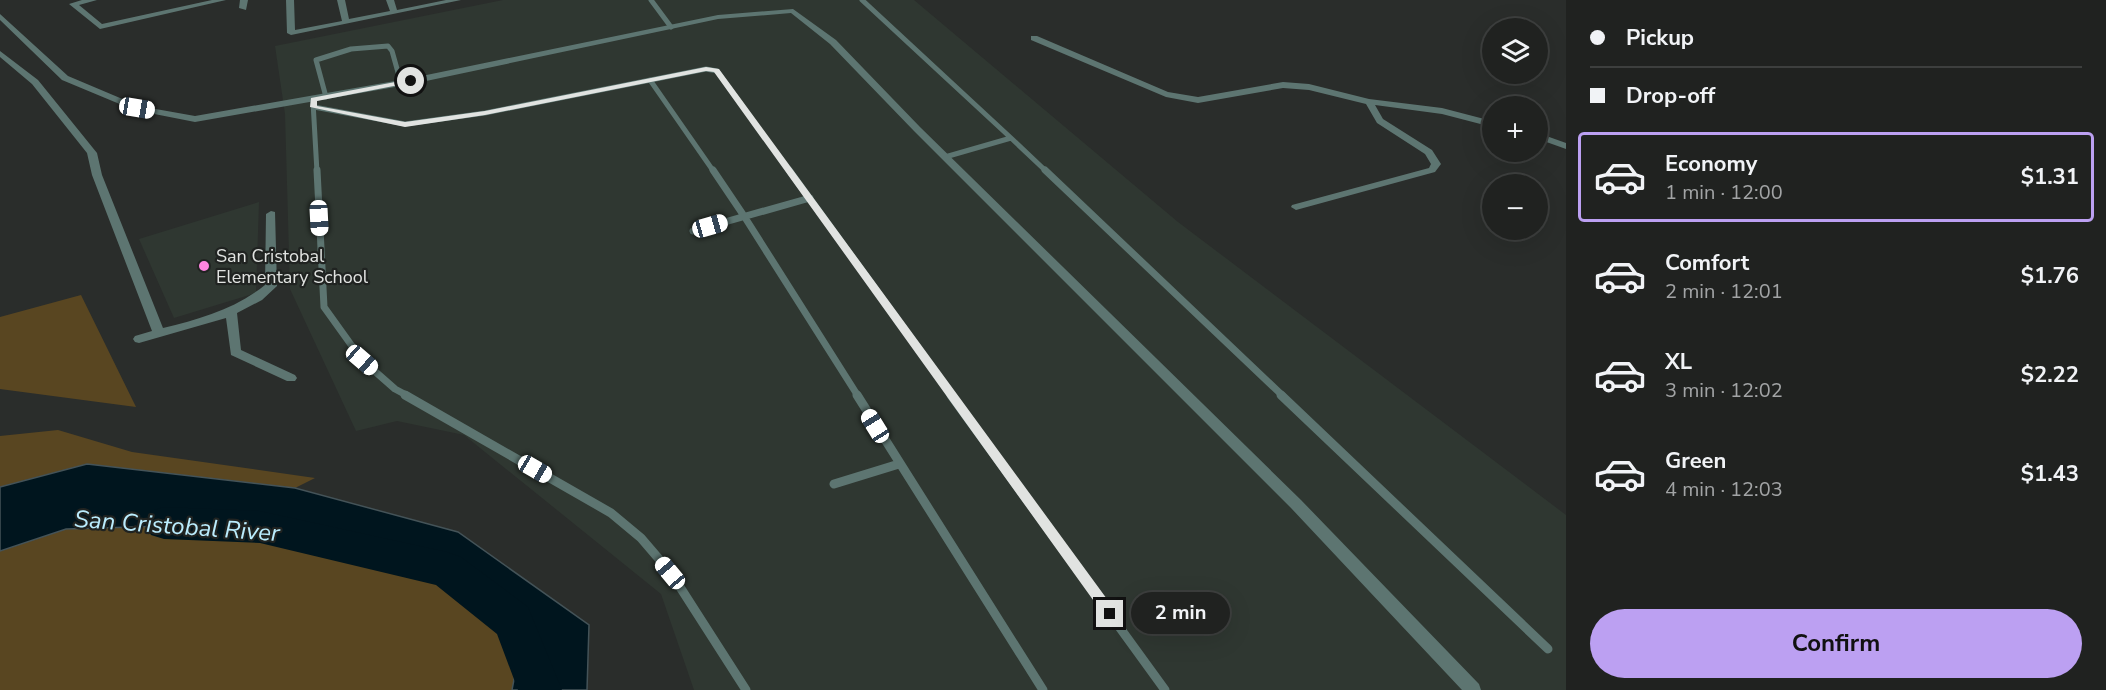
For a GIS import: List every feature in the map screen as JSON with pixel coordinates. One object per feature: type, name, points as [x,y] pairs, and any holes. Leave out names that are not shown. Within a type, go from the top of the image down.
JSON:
[{"type":"street","points":[[93,0],[73,4],[100,27],[222,0]]},
{"type":"street","points":[[290,0],[291,33],[434,2],[457,0]]},
{"type":"street","points":[[341,0],[346,22]]},
{"type":"street","points":[[390,0],[394,12]]},
{"type":"street","points":[[0,16],[65,78],[137,108],[195,119],[313,103],[326,97],[718,17],[794,11],[833,42],[945,157],[1296,504],[1473,690]]},
{"type":"street","points":[[1034,38],[1166,94],[1186,98],[1198,100],[1282,85],[1310,87],[1369,102],[1442,111],[1482,121]]},
{"type":"street","points":[[0,53],[35,82],[92,153],[97,175],[159,333]]},
{"type":"street","points":[[1296,207],[1432,170],[1436,164],[1429,152],[1380,121],[1369,102]]},
{"type":"street","points":[[1548,140],[1566,146]]},
{"type":"street","points":[[140,339],[231,312],[261,296],[271,286],[271,214]]},
{"type":"street","points":[[231,312],[235,352],[291,378]]},
{"type":"lane","points":[[651,0],[671,27]]},
{"type":"lane","points":[[862,0],[1011,138],[1548,649]]},
{"type":"lane","points":[[326,97],[316,60],[324,56],[388,46],[392,51],[400,83]]},
{"type":"lane","points":[[746,690],[670,573],[641,538],[611,513],[395,389],[362,360],[324,307],[313,103],[405,124],[485,113],[706,69],[717,71],[1165,690]]},
{"type":"lane","points":[[650,80],[744,216],[1043,690]]},
{"type":"lane","points":[[945,157],[1011,138]]},
{"type":"lane","points":[[693,231],[810,198]]},
{"type":"lane","points":[[834,484],[899,464]]},
{"type":"shaded area","points":[[503,0],[914,0],[1178,222],[1566,515],[1566,690],[694,690],[661,594],[464,435],[397,421],[356,431],[290,289],[285,114],[275,46]]},
{"type":"shaded area","name":"San Cristobal Elementary School","points":[[259,202],[256,293],[174,318],[139,239]]},
{"type":"shaded area","points":[[81,295],[136,407],[0,389],[0,317]]},
{"type":"shaded area","points":[[58,430],[132,452],[315,478],[295,488],[87,464],[0,487],[0,436]]},
{"type":"shaded area","points":[[294,522],[467,581],[525,627],[512,690],[0,690],[0,551],[66,529]]},
{"type":"water","points":[[87,464],[295,488],[458,532],[589,625],[587,690],[512,690],[524,627],[467,581],[294,522],[66,529],[0,551],[0,487]]},
{"type":"waterway","name":"San Cristobal River","points":[[164,523],[260,527],[447,570],[513,621],[540,690]]},
{"type":"place","name":"San Cristobal Elementary School","points":[[204,266]]},
{"type":"route","points":[[411,81],[313,99],[314,107],[405,124],[485,113],[706,69],[717,71],[1110,614]]}]
